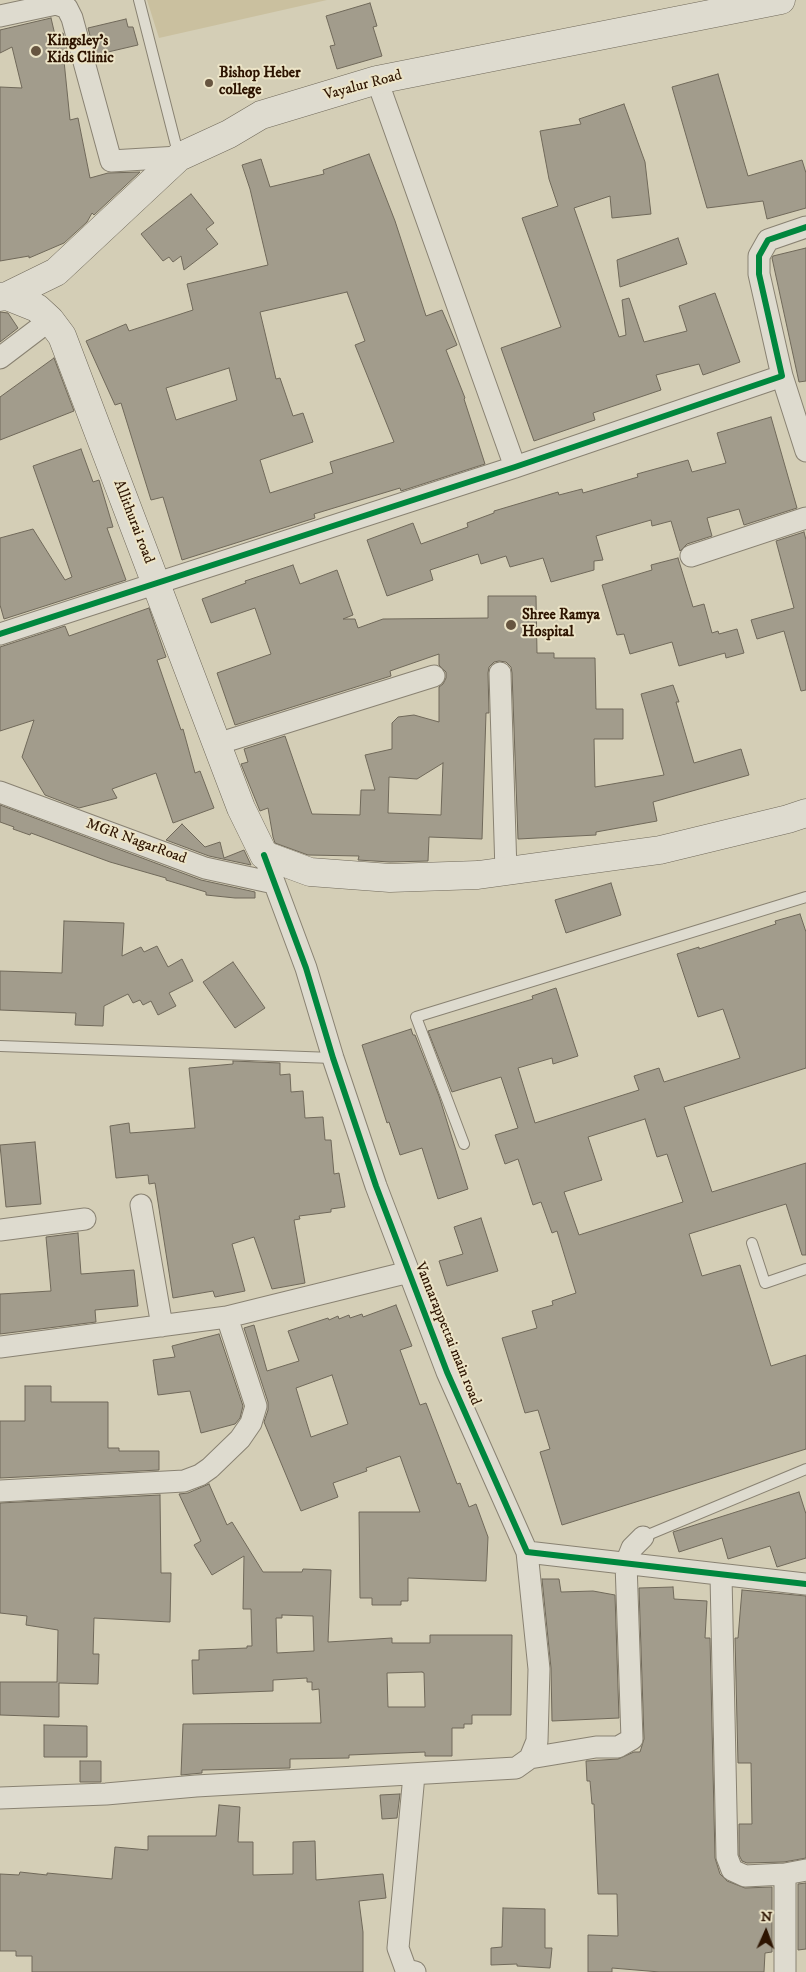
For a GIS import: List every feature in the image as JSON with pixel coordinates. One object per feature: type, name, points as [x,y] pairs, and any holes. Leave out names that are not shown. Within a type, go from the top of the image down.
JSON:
[{"type":"main road","name":"Vayalur Road","points":[[4,297],[56,272],[179,157],[229,134],[261,116],[377,80],[782,0]]},
{"type":"main road","name":"Allithurai road","points":[[4,297],[37,308],[50,320],[62,336],[157,582],[241,808],[264,855]]},
{"type":"main road","points":[[264,855],[310,872],[390,878],[478,875],[660,850],[806,813]]},
{"type":"street","points":[[0,16],[56,4],[67,8],[72,18],[112,161],[179,157]]},
{"type":"street","points":[[377,80],[515,467]]},
{"type":"street","points":[[806,227],[768,240],[759,256],[759,274],[782,376],[806,451]]},
{"type":"street","points":[[0,358],[50,320]]},
{"type":"street","points":[[0,634],[515,467],[782,376]]},
{"type":"street","points":[[691,556],[806,518]]},
{"type":"street","points":[[500,673],[506,872]]},
{"type":"street","points":[[217,744],[434,676]]},
{"type":"street","name":"MGR NagarRoad","points":[[0,792],[205,868],[274,883]]},
{"type":"street","name":"Vannarappettai main road","points":[[264,855],[306,968],[333,1058],[376,1186],[447,1372],[527,1552],[539,1669],[537,1741],[530,1758]]},
{"type":"street","points":[[141,1205],[162,1326]]},
{"type":"street","points":[[0,1230],[85,1219]]},
{"type":"street","points":[[0,1347],[227,1317],[409,1272]]},
{"type":"street","points":[[0,1491],[184,1480],[200,1475],[210,1468],[240,1439],[251,1423],[256,1406],[227,1317]]},
{"type":"street","points":[[0,1798],[106,1794],[196,1786],[516,1768],[530,1758],[596,1747],[618,1747],[632,1739],[626,1563],[632,1548],[643,1537]]},
{"type":"street","points":[[527,1552],[721,1576],[806,1584]]},
{"type":"street","points":[[721,1576],[727,1857],[732,1870],[745,1876],[785,1874],[806,1870]]},
{"type":"street","points":[[407,1971],[398,1948],[414,1775]]},
{"type":"street","points":[[785,1874],[786,1972]]},
{"type":"lane","points":[[139,0],[179,157]]},
{"type":"lane","points":[[464,1144],[416,1017],[806,897]]},
{"type":"lane","points":[[0,1046],[333,1058]]},
{"type":"lane","points":[[752,1243],[765,1283],[806,1269]]},
{"type":"lane","points":[[643,1537],[806,1470]]},
{"type":"shaded area","points":[[147,0],[327,0],[159,38]]},
{"type":"building","points":[[370,3],[377,26],[373,27],[382,56],[337,69],[330,46],[335,45],[326,16]]},
{"type":"building","points":[[51,18],[55,35],[63,33],[70,60],[64,61],[70,120],[78,118],[90,178],[108,173],[140,172],[94,215],[92,213],[87,222],[64,243],[29,258],[29,256],[0,261],[0,87],[22,88],[12,47],[0,53],[0,30]]},
{"type":"building","points":[[126,19],[128,27],[133,27],[138,45],[95,55],[88,28]]},
{"type":"building","points":[[718,74],[748,176],[802,160],[806,173],[806,208],[767,219],[763,201],[707,208],[672,87]]},
{"type":"building","points":[[624,104],[645,162],[651,214],[612,218],[610,196],[574,208],[619,337],[626,335],[622,300],[629,298],[644,342],[687,331],[679,306],[715,293],[740,362],[703,375],[699,364],[656,375],[661,390],[593,413],[595,420],[534,441],[501,348],[561,327],[522,218],[558,206],[549,179],[540,131],[581,124],[579,119]]},
{"type":"building","points":[[369,154],[395,221],[426,316],[442,310],[457,345],[446,350],[465,398],[485,464],[401,491],[400,488],[314,514],[315,518],[182,560],[163,497],[151,500],[121,403],[115,405],[86,341],[126,324],[129,331],[193,310],[187,284],[268,265],[250,189],[242,165],[261,159],[270,187],[324,174],[323,170]],"holes":[[[347,292],[365,341],[355,345],[394,442],[330,462],[333,473],[270,493],[260,460],[313,442],[303,413],[293,416],[280,378],[276,379],[260,312]],[[229,368],[237,400],[176,420],[166,388]]]},
{"type":"building","points":[[191,194],[214,223],[206,229],[218,244],[184,270],[181,256],[173,262],[169,257],[163,261],[141,234]]},
{"type":"building","points":[[678,238],[687,264],[620,287],[617,260]]},
{"type":"building","points":[[806,248],[806,381],[799,382],[772,258],[773,256]]},
{"type":"building","points":[[0,312],[8,313],[18,328],[0,342]]},
{"type":"building","points":[[54,358],[74,411],[0,440],[0,397]]},
{"type":"building","points":[[771,417],[797,508],[744,525],[739,509],[707,518],[712,536],[687,544],[680,551],[671,521],[652,526],[651,520],[596,536],[603,560],[594,561],[594,570],[551,582],[543,558],[510,567],[506,556],[481,564],[478,554],[430,570],[433,580],[387,596],[367,540],[413,523],[421,544],[468,527],[467,523],[494,513],[494,511],[558,492],[559,495],[582,489],[583,493],[638,477],[637,474],[688,460],[692,472],[726,463],[717,433]]},
{"type":"building","points":[[81,449],[93,482],[99,480],[113,527],[107,528],[126,580],[4,619],[0,605],[0,538],[33,529],[65,580],[72,577],[33,466]]},
{"type":"building","points":[[804,532],[806,540],[806,690],[801,691],[784,631],[757,639],[751,620],[794,608],[776,541]]},
{"type":"building","points":[[678,558],[693,607],[704,604],[712,633],[718,631],[719,634],[737,629],[744,653],[726,658],[725,653],[679,666],[672,642],[630,654],[624,634],[617,635],[602,585],[652,570],[651,565]]},
{"type":"building","points":[[293,565],[300,584],[337,570],[353,615],[343,619],[355,619],[358,628],[383,619],[488,618],[488,596],[536,596],[537,653],[554,653],[554,658],[595,658],[596,709],[623,709],[623,739],[594,739],[595,787],[664,775],[641,694],[673,685],[679,702],[676,702],[694,763],[741,749],[749,775],[653,802],[657,821],[596,832],[596,835],[518,839],[512,673],[511,667],[506,662],[499,661],[494,662],[489,667],[488,673],[489,713],[486,713],[482,839],[429,837],[428,861],[390,862],[358,860],[359,856],[308,855],[275,843],[268,808],[260,811],[241,764],[248,762],[244,749],[285,736],[312,814],[360,815],[361,790],[375,790],[365,755],[392,749],[392,723],[398,717],[414,715],[439,722],[439,687],[446,678],[446,672],[439,665],[439,654],[390,671],[391,676],[235,725],[217,673],[271,654],[255,608],[211,623],[202,599],[246,583],[245,581]],"holes":[[[443,763],[441,815],[388,813],[389,777],[417,779]]]},
{"type":"building","points":[[149,608],[166,657],[157,660],[181,730],[183,729],[195,773],[200,771],[214,808],[173,823],[156,773],[112,789],[117,798],[79,808],[45,795],[22,757],[34,720],[0,731],[0,647],[65,626],[69,636]]},
{"type":"building","points":[[0,805],[201,880],[255,892],[255,898],[206,895],[206,892],[166,880],[166,878],[110,862],[31,833],[30,835],[13,829],[14,827],[0,822]]},
{"type":"building","points":[[182,824],[205,847],[220,842],[224,858],[244,850],[251,865],[209,856],[166,840]]},
{"type":"building","points":[[611,883],[621,915],[566,933],[555,900]]},
{"type":"building","points":[[800,914],[806,932],[806,1068],[684,1107],[712,1192],[806,1163],[806,1255],[802,1255],[786,1204],[689,1234],[702,1276],[740,1265],[771,1366],[806,1355],[806,1449],[562,1525],[540,1452],[550,1449],[538,1410],[525,1413],[502,1338],[537,1328],[532,1311],[553,1305],[552,1301],[576,1293],[557,1231],[552,1233],[541,1202],[533,1205],[518,1159],[505,1164],[495,1135],[518,1128],[501,1077],[452,1092],[428,1031],[533,999],[532,996],[556,988],[578,1056],[553,1064],[552,1058],[518,1068],[535,1123],[639,1090],[634,1076],[659,1068],[664,1082],[740,1058],[723,1009],[698,1017],[677,954],[699,947],[699,949],[776,924],[775,921]],"holes":[[[645,1119],[657,1157],[667,1154],[683,1202],[579,1235],[564,1192],[602,1180],[588,1137]]]},
{"type":"building","points":[[64,921],[124,923],[122,956],[141,947],[144,952],[157,946],[168,967],[182,959],[193,981],[169,993],[176,1006],[158,1015],[151,1001],[143,1005],[140,1000],[133,1003],[128,994],[104,1006],[103,1026],[75,1025],[76,1013],[0,1010],[0,971],[62,973]]},
{"type":"building","points":[[233,962],[265,1008],[235,1028],[203,982]]},
{"type":"building","points":[[411,1029],[439,1096],[468,1189],[438,1199],[422,1148],[400,1155],[389,1122],[387,1123],[362,1045]]},
{"type":"building","points":[[233,1061],[280,1063],[280,1075],[290,1074],[291,1092],[303,1091],[305,1118],[323,1117],[325,1140],[331,1140],[334,1174],[339,1173],[345,1207],[331,1209],[331,1212],[299,1216],[300,1219],[294,1220],[305,1283],[272,1289],[254,1237],[232,1244],[245,1291],[215,1297],[213,1291],[173,1298],[155,1183],[149,1184],[148,1175],[116,1178],[110,1126],[129,1123],[130,1133],[195,1128],[189,1068],[233,1064]]},
{"type":"building","points":[[35,1142],[41,1204],[6,1207],[0,1145]]},
{"type":"building","points":[[481,1218],[498,1271],[447,1286],[439,1261],[463,1254],[454,1227]]},
{"type":"building","points":[[78,1233],[81,1274],[134,1270],[138,1306],[95,1310],[96,1322],[0,1334],[0,1294],[51,1291],[46,1237]]},
{"type":"building","points":[[396,1305],[412,1346],[400,1350],[420,1405],[426,1403],[457,1484],[460,1483],[469,1507],[476,1504],[488,1537],[486,1581],[408,1578],[408,1601],[401,1601],[401,1605],[372,1605],[372,1598],[360,1598],[359,1512],[420,1512],[400,1456],[366,1468],[367,1471],[333,1483],[338,1497],[301,1511],[264,1422],[268,1410],[268,1402],[244,1328],[254,1325],[267,1371],[299,1361],[288,1331],[338,1316],[339,1319],[349,1315],[350,1318],[362,1314],[363,1317]],"holes":[[[332,1375],[348,1424],[311,1437],[296,1388]]]},
{"type":"building","points":[[219,1334],[243,1406],[240,1418],[235,1424],[201,1433],[190,1391],[158,1395],[153,1360],[175,1357],[172,1346]]},
{"type":"building","points":[[25,1386],[51,1386],[51,1402],[108,1402],[108,1448],[119,1448],[119,1451],[159,1451],[159,1470],[0,1478],[0,1421],[25,1421]]},
{"type":"building","points":[[209,1484],[227,1525],[232,1522],[263,1572],[302,1572],[303,1569],[331,1570],[328,1642],[392,1638],[392,1643],[430,1643],[430,1635],[512,1635],[511,1715],[472,1715],[472,1724],[464,1724],[464,1728],[452,1728],[452,1756],[425,1756],[425,1752],[349,1755],[349,1758],[290,1759],[290,1768],[202,1770],[202,1773],[181,1775],[183,1724],[321,1723],[319,1689],[312,1690],[312,1682],[307,1682],[307,1678],[273,1680],[273,1691],[193,1694],[192,1660],[199,1660],[199,1650],[247,1648],[247,1646],[252,1646],[251,1609],[243,1609],[244,1556],[212,1575],[194,1545],[201,1541],[179,1494],[188,1493]],"holes":[[[282,1615],[313,1616],[314,1651],[277,1653],[276,1618],[282,1618]],[[387,1673],[424,1673],[425,1707],[388,1707]]]},
{"type":"building","points":[[799,1492],[806,1514],[806,1558],[777,1567],[770,1546],[728,1559],[722,1538],[679,1552],[673,1532]]},
{"type":"building","points":[[160,1495],[161,1573],[171,1573],[170,1622],[94,1618],[93,1654],[99,1654],[98,1684],[59,1683],[59,1717],[0,1715],[0,1682],[57,1682],[58,1630],[26,1625],[27,1616],[0,1613],[0,1503]]},
{"type":"building","points":[[542,1579],[559,1579],[561,1592],[593,1591],[615,1595],[619,1718],[552,1721],[551,1668]]},
{"type":"building","points":[[673,1587],[674,1599],[707,1601],[705,1638],[710,1638],[715,1858],[720,1874],[727,1881],[745,1888],[772,1887],[772,1952],[765,1953],[764,1972],[660,1972],[612,1968],[612,1972],[588,1972],[588,1935],[618,1936],[617,1894],[598,1894],[594,1804],[592,1804],[590,1781],[587,1781],[586,1761],[618,1759],[634,1752],[640,1752],[644,1739],[639,1588]]},
{"type":"building","points":[[742,1590],[806,1596],[806,1858],[784,1862],[747,1863],[742,1861],[739,1855],[739,1824],[752,1824],[751,1763],[738,1763],[735,1638],[738,1638]]},
{"type":"building","points":[[44,1725],[87,1726],[87,1757],[44,1757]]},
{"type":"building","points":[[80,1761],[101,1761],[101,1782],[80,1782]]},
{"type":"building","points":[[400,1794],[397,1818],[382,1819],[380,1795]]},
{"type":"building","points":[[219,1805],[240,1807],[238,1842],[253,1842],[253,1875],[293,1874],[293,1842],[315,1841],[316,1880],[383,1874],[386,1898],[359,1901],[363,1932],[363,1972],[32,1972],[32,1956],[16,1956],[16,1951],[0,1951],[0,1874],[19,1875],[20,1872],[47,1875],[47,1873],[112,1879],[115,1847],[148,1850],[148,1836],[216,1836]]},
{"type":"building","points":[[806,1883],[806,1949],[798,1950],[798,1884]]},
{"type":"building","points":[[503,1908],[545,1909],[545,1948],[552,1948],[550,1968],[517,1966],[517,1964],[491,1965],[491,1948],[502,1947]]},
{"type":"cycle path","points":[[0,634],[515,467],[782,376],[759,274],[759,256],[768,240],[806,227]]},
{"type":"cycle path","points":[[264,855],[306,968],[333,1058],[376,1186],[447,1372],[527,1552],[806,1584]]},
{"type":"place","name":"Kingsley's Kids Clinic","points":[[36,51]]},
{"type":"place","name":"Bishop Heber college","points":[[209,83]]},
{"type":"place","name":"Shree Ramya Hospital","points":[[511,625]]}]
